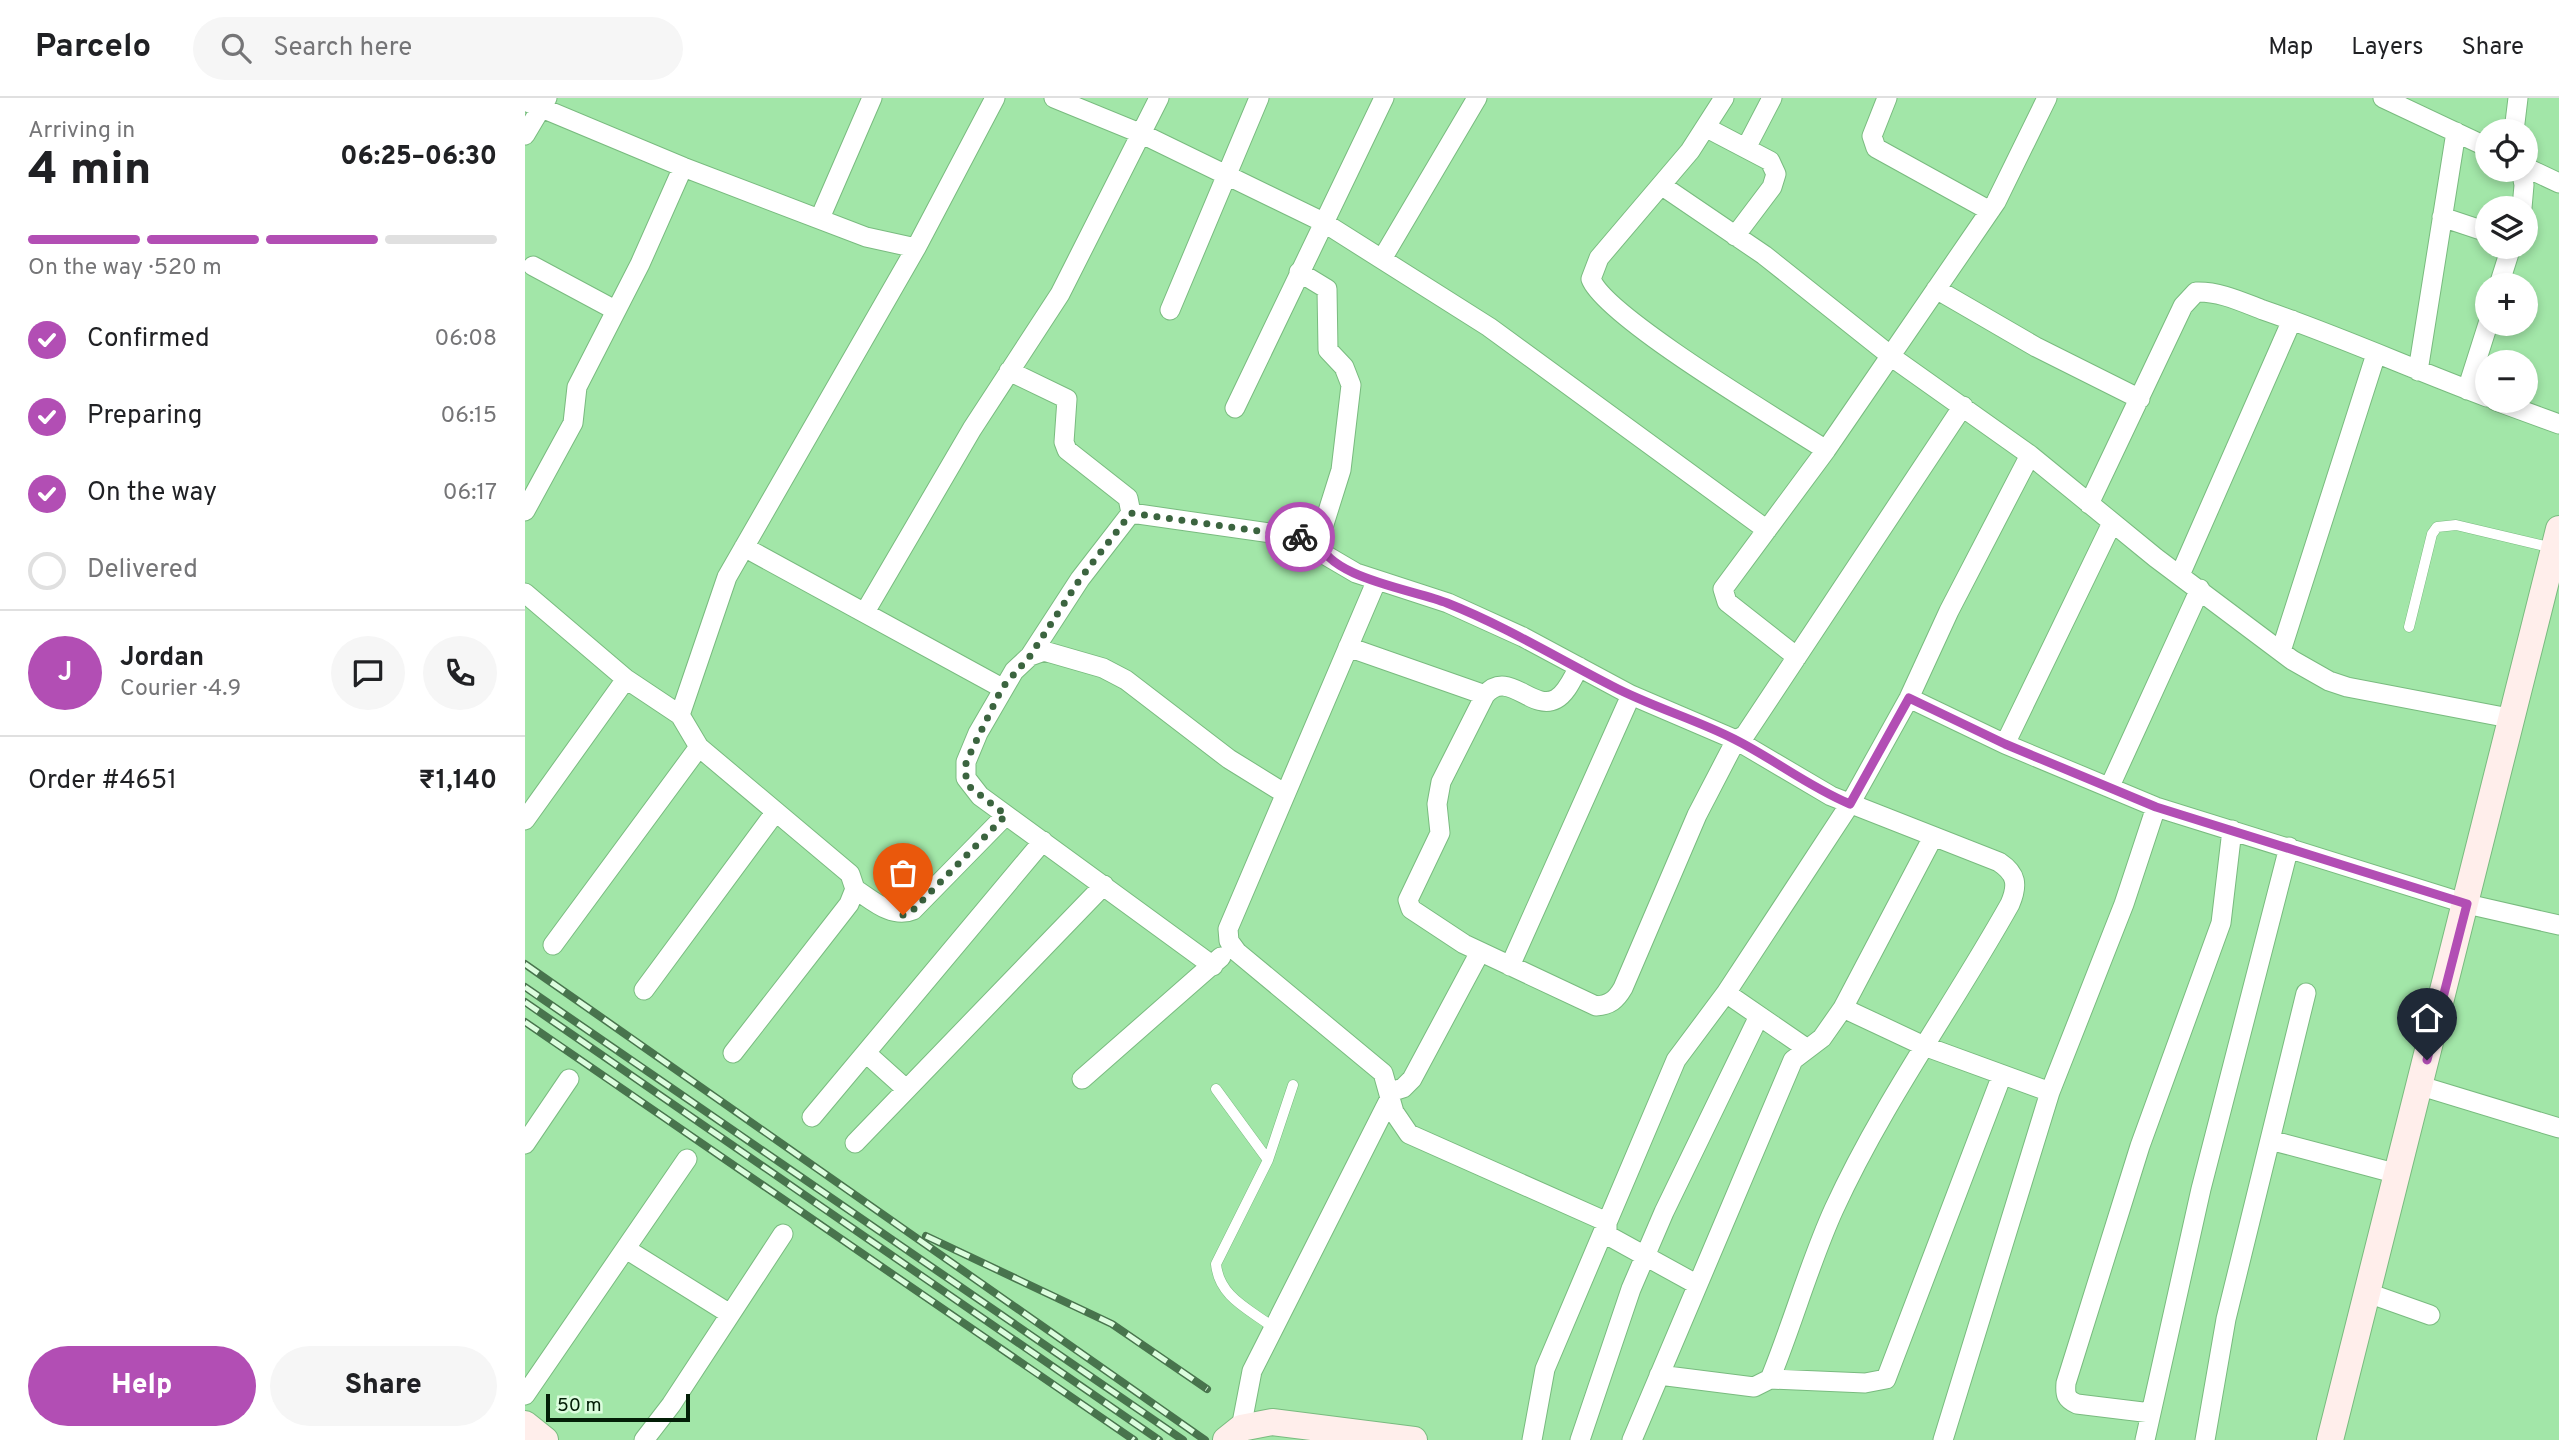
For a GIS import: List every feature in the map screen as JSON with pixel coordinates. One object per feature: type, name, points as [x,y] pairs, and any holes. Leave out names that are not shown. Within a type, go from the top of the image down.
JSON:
[{"type":"street","points":[[820,218],[872,98]]},
{"type":"street","points":[[680,715],[727,577],[916,248],[995,98]]},
{"type":"street","points":[[1054,98],[1142,134],[1323,222],[1489,327],[1767,530]]},
{"type":"street","points":[[865,612],[1009,371],[1060,294],[1159,98]]},
{"type":"street","points":[[1170,310],[1225,173],[1259,98]]},
{"type":"street","points":[[1235,408],[1384,98]]},
{"type":"street","points":[[1382,259],[1477,98]]},
{"type":"street","points":[[1724,98],[1707,128],[1599,258],[1591,279],[1595,290],[1636,325],[1826,450]]},
{"type":"street","points":[[1746,148],[1772,98]]},
{"type":"street","points":[[1887,98],[1872,136],[1876,148],[1990,211]]},
{"type":"street","points":[[1797,657],[1723,597],[1723,589],[1826,450],[1990,211],[2010,177],[2047,98]]},
{"type":"street","points":[[2383,98],[2475,141]]},
{"type":"street","points":[[2515,119],[2518,98]]},
{"type":"street","points":[[525,135],[537,102],[683,167],[866,237],[916,248]]},
{"type":"street","points":[[1707,128],[1770,162],[1776,174],[1772,187],[1735,236]]},
{"type":"street","points":[[2418,371],[2456,132]]},
{"type":"street","points":[[525,511],[573,423],[577,387],[640,264],[683,167]]},
{"type":"street","points":[[2538,174],[2559,183]]},
{"type":"street","points":[[1661,185],[1735,236],[1891,355],[2029,455],[2112,523],[2314,674],[2347,687],[2509,718]]},
{"type":"street","points":[[2442,217],[2475,228]]},
{"type":"street","points":[[533,266],[615,310]]},
{"type":"street","points":[[1299,272],[1327,289],[1328,350],[1344,367],[1351,385],[1341,470],[1319,540],[1321,549],[1327,556],[1377,582],[1448,603],[1631,695],[1736,740],[1850,804],[2010,869],[2016,879],[2016,891],[1965,983],[1934,1025],[1834,1209],[1770,1378]]},
{"type":"street","points":[[1936,289],[2036,347],[2140,399]]},
{"type":"street","points":[[2089,504],[2183,306],[2196,292],[2219,295],[2293,320],[2475,393]]},
{"type":"street","points":[[2180,575],[2293,320]]},
{"type":"street","points":[[2467,390],[2484,336]]},
{"type":"street","points":[[2281,651],[2376,354]]},
{"type":"street","points":[[1009,371],[1067,399],[1064,442],[1067,450],[1128,498],[1131,513],[1080,579],[1030,656],[1002,688],[966,762],[966,778],[980,796],[1213,966]]},
{"type":"street","points":[[1579,667],[1562,695],[1554,701],[1544,701],[1500,685],[1492,687],[1485,695],[1440,782],[1437,804],[1440,833],[1408,900],[1411,909],[1480,952],[1596,1006],[1613,1002],[1623,988],[1697,815],[1736,740],[1745,735],[1963,406]]},
{"type":"street","points":[[2529,413],[2559,424]]},
{"type":"street","points":[[1532,1440],[1537,1397],[1545,1369],[1676,1060],[1691,1036],[1726,993],[1850,804],[1909,698],[1949,611],[2029,455]]},
{"type":"street","points":[[1131,513],[1319,540]]},
{"type":"street","points":[[2005,744],[2112,523]]},
{"type":"street","points":[[2330,1440],[2467,904],[2509,718],[2556,539]]},
{"type":"street","points":[[744,547],[1002,688]]},
{"type":"street","points":[[1377,582],[1284,793],[1228,929],[1229,941],[1237,953],[1383,1073],[1394,1112],[1409,1134],[1607,1222]]},
{"type":"street","points":[[2109,786],[2200,589]]},
{"type":"street","points":[[525,593],[626,679],[680,715],[699,747],[774,814],[849,874],[855,889],[892,912],[903,915],[913,910],[1006,815]]},
{"type":"street","points":[[1348,647],[1485,695]]},
{"type":"street","points":[[1030,656],[1044,651],[1065,655],[1126,680],[1229,759],[1284,793]]},
{"type":"street","points":[[525,820],[626,679]]},
{"type":"street","points":[[1510,966],[1631,695]]},
{"type":"street","points":[[1909,698],[2005,744],[2156,807],[2467,904],[2559,925]]},
{"type":"street","points":[[553,945],[699,747]]},
{"type":"street","points":[[1943,1440],[2050,1092],[2124,904],[2156,807]]},
{"type":"street","points":[[644,990],[774,814]]},
{"type":"street","points":[[2151,1413],[2068,1401],[2065,1394],[2066,1383],[2140,1146],[2221,923],[2232,830]]},
{"type":"street","points":[[1632,1440],[1793,1060],[1822,1038],[1843,1008],[1933,836]]},
{"type":"street","points":[[812,1117],[1043,841]]},
{"type":"street","points":[[2145,1440],[2201,1189],[2289,847]]},
{"type":"street","points":[[855,1143],[1104,885]]},
{"type":"street","points":[[733,1053],[849,904],[855,889]]},
{"type":"street","points":[[1081,1079],[1213,966],[1229,941]]},
{"type":"street","points":[[1233,1434],[1252,1371],[1390,1095],[1412,1079],[1480,952]]},
{"type":"street","points":[[1726,993],[1806,1048]]},
{"type":"street","points":[[2205,1440],[2226,1319],[2307,993]]},
{"type":"street","points":[[1843,1008],[1924,1046],[2050,1092]]},
{"type":"street","points":[[1580,1440],[1631,1289],[1647,1257],[1664,1212],[1759,1016]]},
{"type":"street","points":[[866,1053],[906,1089]]},
{"type":"street","points":[[1659,1375],[1754,1387],[1770,1378],[1865,1383],[1886,1379],[2002,1075]]},
{"type":"street","points":[[525,1144],[569,1079]]},
{"type":"street","points":[[2421,1086],[2559,1128]]},
{"type":"street","points":[[2270,1140],[2398,1174]]},
{"type":"street","points":[[525,1395],[687,1159]]},
{"type":"street","points":[[1607,1222],[1607,1235],[1696,1284]]},
{"type":"street","points":[[644,1440],[783,1234]]},
{"type":"street","points":[[626,1249],[730,1314]]},
{"type":"street","points":[[2368,1293],[2430,1315]]},
{"type":"street","points":[[1233,1434],[1272,1422],[1415,1440]]},
{"type":"street","points":[[525,1424],[545,1440]]},
{"type":"lane","points":[[2409,627],[2432,534],[2437,527],[2456,525],[2556,539]]},
{"type":"lane","points":[[1274,1328],[1226,1293],[1218,1280],[1216,1264],[1268,1160],[1293,1085]]},
{"type":"lane","points":[[1216,1089],[1268,1160]]},
{"type":"railway","points":[[525,964],[1205,1440]]},
{"type":"railway","points":[[525,987],[1183,1440]]},
{"type":"railway","points":[[525,1002],[1159,1440]]},
{"type":"railway","points":[[525,1022],[1134,1440]]},
{"type":"railway","points":[[926,1236],[1112,1324],[1207,1389]]},
{"type":"way so far","points":[[903,915],[913,910],[1006,815],[970,787],[966,778],[966,762],[978,733],[1002,688],[1014,671],[1030,656],[1080,579],[1131,513],[1300,537]]},
{"type":"route","points":[[1300,537],[1319,540],[1321,549],[1327,556],[1356,573],[1448,603],[1523,637],[1611,686],[1736,740],[1831,796],[1850,804],[1909,698],[2005,744],[2156,807],[2467,904],[2427,1060]]}]
